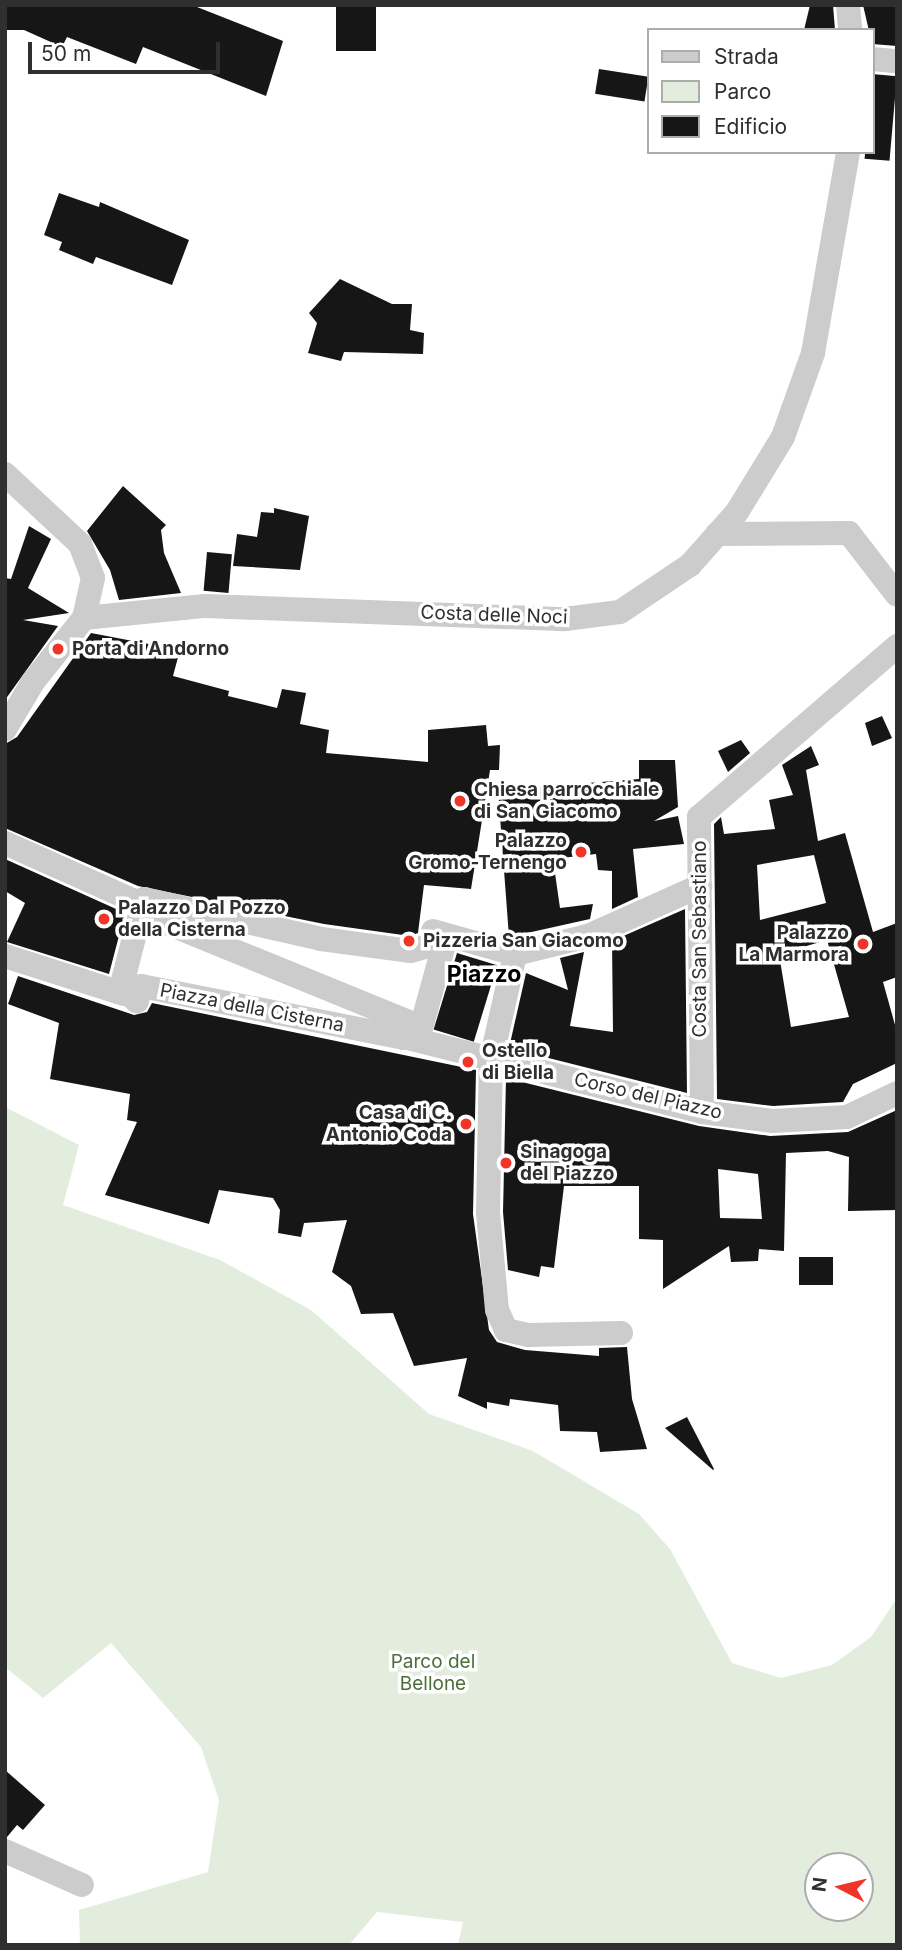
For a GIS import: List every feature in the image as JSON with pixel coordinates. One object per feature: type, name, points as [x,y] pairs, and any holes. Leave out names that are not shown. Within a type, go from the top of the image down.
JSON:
[{"type":"street","points":[[848,5],[849,28]]},
{"type":"street","points":[[874,59],[897,61]]},
{"type":"street","name":"Costa delle Noci","points":[[84,618],[205,606],[565,619],[620,612],[690,565],[717,534],[783,437],[813,354],[848,154]]},
{"type":"street","points":[[5,474],[80,544],[93,578],[84,618],[33,682],[5,729]]},
{"type":"street","points":[[717,534],[849,533],[897,595]]},
{"type":"street","name":"Costa San Sebastiano","points":[[702,1112],[699,817],[897,646]]},
{"type":"street","name":"Piazza della Cisterna","points":[[5,843],[149,912],[413,1030]]},
{"type":"street","points":[[124,994],[121,988],[149,912],[144,899],[333,940],[411,951],[432,937],[515,954],[588,936],[700,886]]},
{"type":"street","points":[[413,1030],[421,1028],[445,941],[432,937]]},
{"type":"street","points":[[515,954],[492,1060],[488,1213],[497,1310],[506,1330],[528,1335],[621,1333]]},
{"type":"street","points":[[5,956],[124,994]]},
{"type":"street","name":"Piazza della Cisterna","points":[[124,994],[137,1001],[141,986],[413,1030]]},
{"type":"street","name":"Corso del Piazzo","points":[[413,1030],[492,1060],[702,1112],[772,1121],[847,1117],[897,1093]]},
{"type":"street","points":[[5,1851],[82,1885]]},
{"type":"green space","name":"Parco del Bellone","points":[[5,1107],[79,1145],[63,1205],[220,1260],[311,1310],[429,1414],[533,1451],[639,1514],[670,1549],[732,1663],[781,1678],[832,1665],[871,1637],[897,1598],[897,1945],[458,1945],[463,1922],[377,1912],[349,1945],[80,1945],[79,1910],[208,1872],[219,1800],[201,1747],[111,1643],[43,1698],[5,1667]]},
{"type":"building","points":[[6,5],[192,5],[283,41],[266,96],[143,47],[136,64],[67,37],[62,47],[24,30],[5,30]]},
{"type":"building","points":[[336,5],[376,5],[376,51],[336,51]]},
{"type":"building","points":[[810,5],[833,5],[835,28],[804,28]]},
{"type":"building","points":[[863,5],[897,5],[897,46],[874,44],[874,28],[868,28]]},
{"type":"building","points":[[599,69],[646,76],[644,102],[595,94]]},
{"type":"building","points":[[874,74],[897,76],[889,161],[865,159],[865,154],[874,154]]},
{"type":"building","points":[[59,193],[99,207],[100,202],[189,240],[172,285],[96,257],[93,264],[59,250],[62,242],[44,235]]},
{"type":"building","points":[[340,279],[392,304],[412,304],[410,330],[424,333],[423,354],[344,352],[341,361],[308,353],[317,323],[309,313]]},
{"type":"building","points":[[123,486],[166,525],[161,530],[164,553],[181,593],[119,600],[110,570],[87,531]]},
{"type":"building","points":[[274,508],[309,516],[300,570],[233,566],[237,534],[257,537],[261,512],[274,513]]},
{"type":"building","points":[[29,526],[51,539],[28,588],[69,613],[23,620],[58,626],[5,700],[5,578],[11,579]]},
{"type":"building","points":[[207,552],[232,554],[229,593],[204,591]]},
{"type":"building","points":[[91,633],[180,650],[173,676],[229,691],[228,696],[277,708],[282,689],[306,693],[300,724],[329,730],[326,753],[428,762],[428,730],[486,725],[488,746],[500,745],[499,770],[490,770],[471,889],[424,885],[418,933],[410,936],[324,924],[138,886],[5,828],[5,744],[17,737]]},
{"type":"building","points":[[882,716],[892,738],[872,746],[865,723]]},
{"type":"building","points":[[741,740],[750,753],[728,772],[718,751]]},
{"type":"building","points":[[811,746],[819,765],[806,770],[818,841],[845,833],[873,932],[897,923],[897,977],[883,982],[897,1032],[897,1063],[853,1084],[843,1102],[773,1106],[717,1099],[714,824],[721,817],[724,834],[775,829],[769,800],[793,795],[782,765]],"holes":[[[814,855],[826,903],[760,920],[757,865]],[[827,940],[849,1017],[791,1027],[779,954]]]},
{"type":"building","name":"Palazzo Gromo-Ternengo","points":[[639,760],[675,760],[678,807],[654,821],[678,816],[684,844],[633,849],[638,897],[612,909],[612,871],[598,870],[596,854],[553,859],[560,908],[593,904],[590,919],[509,937],[498,790],[639,779]]},
{"type":"building","name":"Palazzo Dal Pozzo della Cisterna","points":[[5,859],[125,913],[109,974],[7,942],[25,903],[5,891]]},
{"type":"building","points":[[685,909],[687,1093],[509,1048],[526,973],[568,990],[560,958],[584,952],[570,1026],[613,1032],[612,941]]},
{"type":"building","points":[[457,953],[497,965],[474,1042],[434,1030]]},
{"type":"building","points":[[18,976],[134,1015],[147,1012],[152,1003],[476,1070],[473,1214],[489,1330],[497,1342],[525,1350],[599,1356],[599,1348],[627,1347],[632,1399],[647,1449],[600,1452],[597,1432],[560,1431],[558,1405],[510,1399],[509,1406],[487,1402],[487,1409],[458,1396],[467,1358],[414,1366],[393,1313],[361,1314],[351,1286],[332,1272],[347,1220],[304,1223],[301,1237],[278,1233],[280,1210],[273,1198],[219,1190],[209,1224],[105,1195],[137,1122],[127,1120],[130,1094],[50,1079],[59,1023],[8,1004]]},
{"type":"building","points":[[506,1078],[699,1126],[770,1136],[848,1132],[897,1110],[897,1210],[848,1211],[849,1157],[828,1151],[786,1153],[784,1251],[759,1249],[758,1261],[731,1262],[729,1246],[663,1289],[663,1240],[639,1239],[639,1186],[564,1186],[554,1268],[541,1266],[539,1277],[508,1270],[503,1212]],"holes":[[[718,1169],[758,1174],[762,1219],[720,1218]]]},
{"type":"building","points":[[799,1257],[833,1257],[833,1285],[799,1285]]},
{"type":"building","points":[[687,1417],[714,1469],[713,1470],[665,1428]]},
{"type":"building","points":[[5,1770],[45,1805],[23,1830],[17,1825],[7,1837]]},
{"type":"place","name":"Porta di Andorno","points":[[58,649]]},
{"type":"place","name":"Chiesa parrocchiale di San Giacomo","points":[[460,801]]},
{"type":"place","name":"Palazzo Gromo-Ternengo","points":[[581,852]]},
{"type":"place","name":"Palazzo Dal Pozzo della Cisterna","points":[[104,919]]},
{"type":"place","name":"Pizzeria San Giacomo","points":[[409,941]]},
{"type":"place","name":"Palazzo La Marmora","points":[[863,944]]},
{"type":"place","name":"Ostello di Biella","points":[[468,1062]]},
{"type":"place","name":"Casa di C. Antonio Coda","points":[[466,1124]]},
{"type":"place","name":"Sinagoga del Piazzo","points":[[506,1163]]},
{"type":"district","name":"Piazzo","points":[[484,974]]}]
